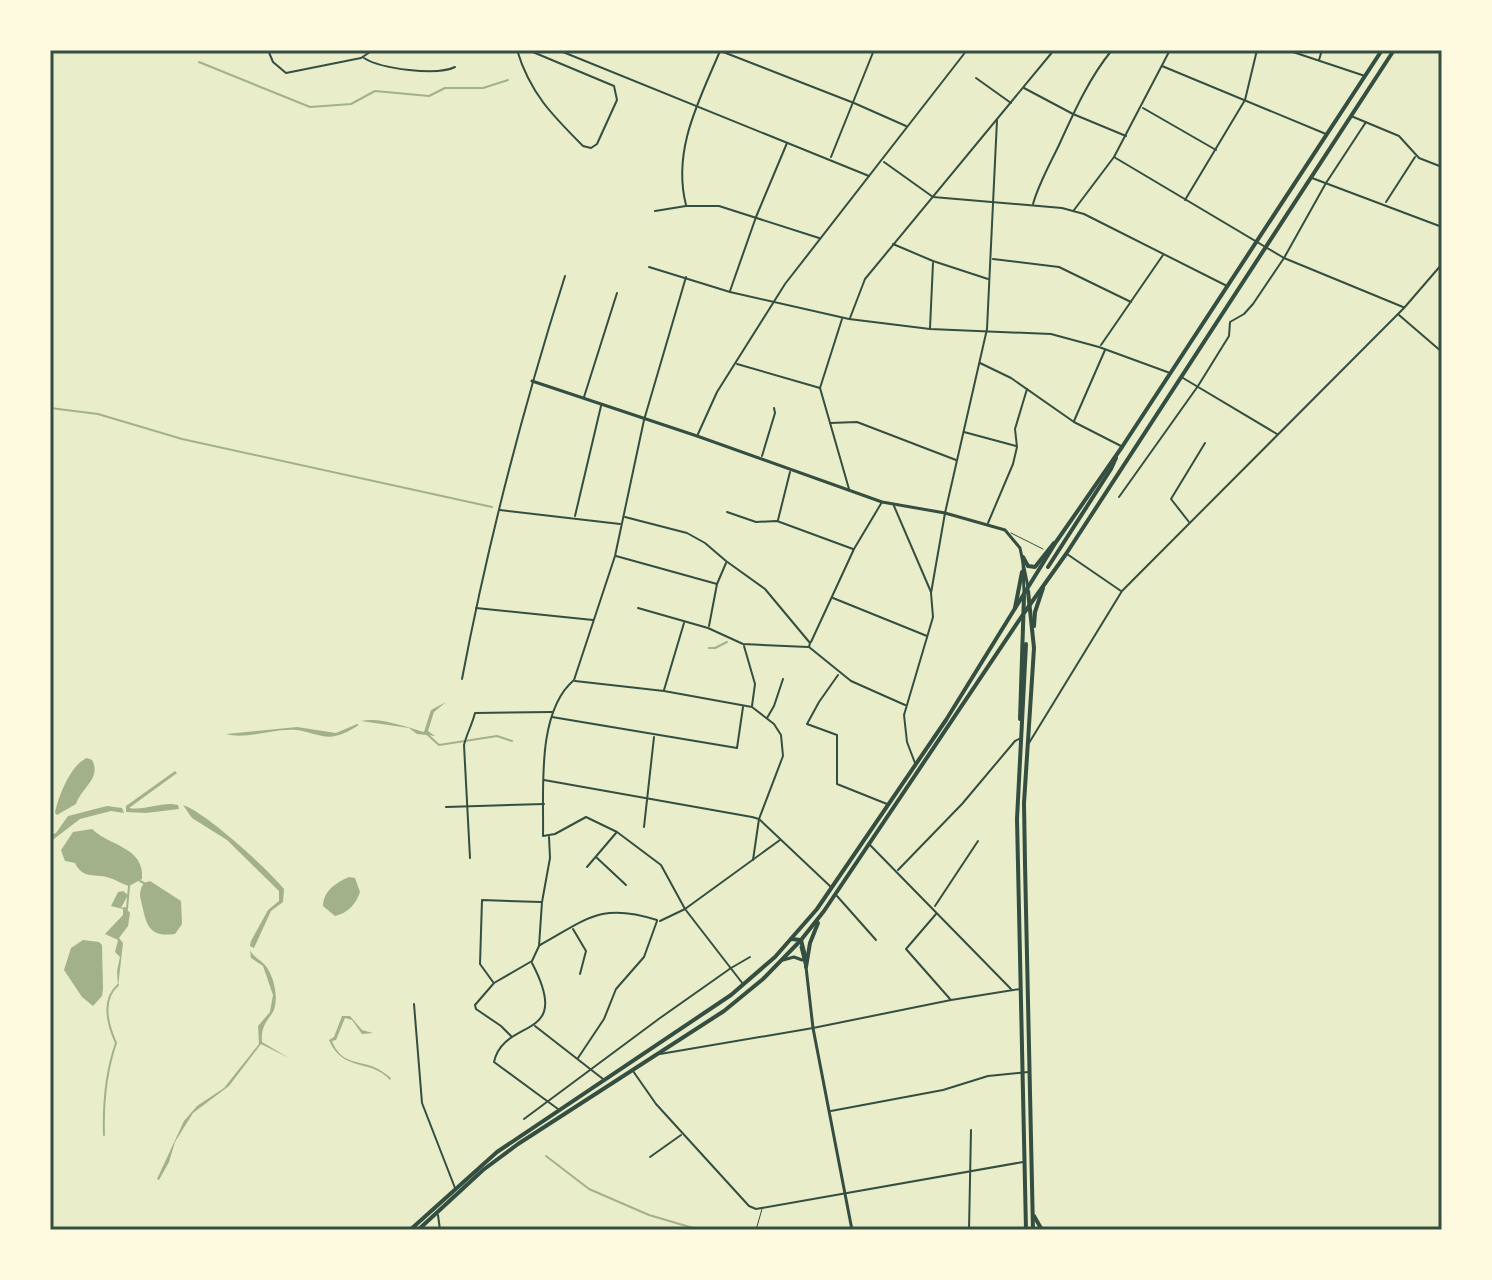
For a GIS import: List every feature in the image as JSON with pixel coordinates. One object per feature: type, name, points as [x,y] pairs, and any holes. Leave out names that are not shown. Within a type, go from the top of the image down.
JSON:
[{"type":"highway","points":[[410,1230],[497,1152],[715,1008],[744,985],[791,939],[832,888],[915,764],[1056,542],[1122,447],[1382,50]]},
{"type":"highway","points":[[418,1230],[500,1157],[746,994],[801,940],[824,911],[1066,554],[1394,50]]},
{"type":"highway","points":[[1048,567],[1111,469],[1118,452]]},
{"type":"highway","points":[[1023,557],[1028,566],[1035,567],[1056,542]]},
{"type":"highway","points":[[1013,614],[1022,572]]},
{"type":"highway","points":[[1033,1230],[1024,803],[1035,612],[1047,580]]},
{"type":"highway","points":[[1028,588],[1034,648]]},
{"type":"highway","points":[[1024,596],[1022,737],[1017,819],[1026,1230]]},
{"type":"highway","points":[[1005,641],[1015,634],[1024,643]]},
{"type":"highway","points":[[806,967],[811,938],[824,911]]},
{"type":"highway","points":[[791,939],[801,940]]},
{"type":"highway","points":[[801,940],[806,967]]},
{"type":"highway","points":[[1032,1210],[1042,1230]]},
{"type":"street","points":[[268,50],[273,62],[286,73],[363,57],[373,50]]},
{"type":"street","points":[[517,50],[530,85],[540,101],[583,146],[591,148],[597,144],[617,100],[614,86],[528,50]]},
{"type":"street","points":[[558,50],[830,158],[870,177]]},
{"type":"street","points":[[686,206],[680,183],[685,140],[720,50],[907,127]]},
{"type":"street","points":[[830,158],[874,50]]},
{"type":"street","points":[[697,436],[717,392],[785,284],[967,50]]},
{"type":"street","points":[[849,319],[865,279],[1054,50]]},
{"type":"street","points":[[1033,205],[1073,114],[1100,65],[1112,50]]},
{"type":"street","points":[[1074,211],[1114,157],[1170,50]]},
{"type":"street","points":[[1184,201],[1245,100],[1257,50]]},
{"type":"street","points":[[1287,50],[1365,76]]},
{"type":"street","points":[[1319,60],[1322,50]]},
{"type":"street","points":[[363,57],[382,66],[441,71],[455,67]]},
{"type":"street","points":[[1162,66],[1327,134]]},
{"type":"street","points":[[976,78],[1011,103]]},
{"type":"street","points":[[1023,88],[1073,114],[1126,136]]},
{"type":"street","points":[[1142,107],[1216,150]]},
{"type":"street","points":[[1351,116],[1399,136],[1416,156],[1441,166],[1442,160]]},
{"type":"street","points":[[915,764],[905,735],[905,705],[929,636],[933,617],[931,593],[945,513],[987,329],[997,120]]},
{"type":"street","points":[[1119,497],[1198,386],[1229,336],[1230,322],[1253,304],[1284,258],[1326,183],[1366,122]]},
{"type":"street","points":[[730,292],[787,141]]},
{"type":"street","points":[[1385,204],[1416,156]]},
{"type":"street","points":[[1114,157],[1284,258],[1404,308]]},
{"type":"street","points":[[883,161],[933,197],[1074,211],[1227,286]]},
{"type":"street","points":[[1311,178],[1442,227]]},
{"type":"street","points":[[655,211],[686,206],[719,206],[820,238]]},
{"type":"street","points":[[893,244],[989,279]]},
{"type":"street","points":[[1099,347],[1164,254]]},
{"type":"street","points":[[990,258],[1059,267],[1131,302]]},
{"type":"street","points":[[930,329],[933,261]]},
{"type":"street","points":[[1029,744],[1122,591],[1404,308],[1442,264]]},
{"type":"street","points":[[649,267],[730,292],[843,318],[930,329],[1051,334],[1099,347],[1171,373]]},
{"type":"street","points":[[462,679],[498,510],[532,381],[565,276]]},
{"type":"street","points":[[686,277],[644,420],[615,556],[574,680],[566,687],[553,712],[546,748],[543,836],[549,836],[586,817],[617,832],[661,865],[685,909],[744,985]]},
{"type":"street","points":[[584,398],[617,293]]},
{"type":"street","points":[[1398,314],[1442,352]]},
{"type":"street","points":[[843,318],[820,388],[850,490]]},
{"type":"street","points":[[1074,422],[1105,349]]},
{"type":"street","points":[[980,363],[1003,373],[1074,422],[1122,447]]},
{"type":"street","points":[[736,364],[820,388]]},
{"type":"street","points":[[1182,377],[1278,435]]},
{"type":"street","points":[[532,381],[882,502],[945,513],[1009,532],[1020,548],[1028,588]]},
{"type":"street","points":[[988,524],[1013,464],[1017,447],[1015,429],[1027,389]]},
{"type":"street","points":[[574,517],[601,405]]},
{"type":"street","points":[[761,459],[774,408]]},
{"type":"street","points":[[830,423],[857,422],[957,460]]},
{"type":"street","points":[[963,432],[1017,447]]},
{"type":"street","points":[[1190,523],[1171,499],[1205,443]]},
{"type":"street","points":[[777,521],[791,470]]},
{"type":"street","points":[[809,647],[854,549],[882,502]]},
{"type":"street","points":[[894,505],[931,593]]},
{"type":"street","points":[[498,510],[622,525]]},
{"type":"street","points":[[727,512],[756,522],[777,521],[854,549]]},
{"type":"street","points":[[624,517],[687,533],[705,543],[765,589],[810,643]]},
{"type":"street","points":[[1066,554],[1122,591]]},
{"type":"street","points":[[615,556],[717,584]]},
{"type":"street","points":[[1023,557],[1024,596]]},
{"type":"street","points":[[708,628],[717,584],[726,561]]},
{"type":"street","points":[[832,598],[929,636]]},
{"type":"street","points":[[476,607],[594,620]]},
{"type":"street","points":[[638,608],[708,628],[743,644],[809,647],[839,674],[905,705]]},
{"type":"street","points":[[664,691],[684,622]]},
{"type":"street","points":[[743,644],[755,684],[752,707]]},
{"type":"street","points":[[839,674],[807,724],[837,735],[837,784],[888,804]]},
{"type":"street","points":[[766,719],[783,679]]},
{"type":"street","points":[[574,680],[664,691],[752,707],[779,730],[783,756],[759,819],[753,860]]},
{"type":"street","points":[[552,717],[737,748],[743,706]]},
{"type":"street","points":[[470,858],[464,745],[475,713],[553,712]]},
{"type":"street","points":[[644,827],[654,735]]},
{"type":"street","points":[[897,871],[1022,737]]},
{"type":"street","points":[[544,780],[759,819],[832,888]]},
{"type":"street","points":[[446,807],[544,804]]},
{"type":"street","points":[[587,867],[617,832]]},
{"type":"street","points":[[511,1036],[476,1009],[481,996],[494,983],[531,962],[539,946],[542,902],[550,858],[549,836]]},
{"type":"street","points":[[539,946],[603,912],[627,913],[657,921],[685,909],[781,839]]},
{"type":"street","points":[[933,908],[978,841]]},
{"type":"street","points":[[869,844],[1011,990]]},
{"type":"street","points":[[595,856],[626,885]]},
{"type":"street","points":[[835,894],[876,940]]},
{"type":"street","points":[[494,983],[480,964],[482,900],[542,902]]},
{"type":"street","points":[[937,913],[906,949],[951,1000]]},
{"type":"street","points":[[578,1058],[604,1019],[616,989],[644,957],[657,921]]},
{"type":"street","points":[[801,940],[802,925]]},
{"type":"street","points":[[572,928],[586,951],[580,974]]},
{"type":"street","points":[[524,1119],[750,957]]},
{"type":"street","points":[[780,961],[794,957],[804,961],[806,967],[813,1028],[852,1230]]},
{"type":"street","points":[[531,962],[543,984],[546,997],[544,1008],[535,1026],[511,1036],[495,1057],[496,1065],[558,1109]]},
{"type":"street","points":[[659,1054],[1021,989]]},
{"type":"street","points":[[414,1004],[422,1103],[455,1188]]},
{"type":"street","points":[[535,1026],[604,1079]]},
{"type":"street","points":[[633,1070],[656,1104],[749,1206],[762,1209],[1025,1162]]},
{"type":"street","points":[[830,1111],[943,1090],[980,1078],[1029,1072]]},
{"type":"street","points":[[969,1230],[971,1130]]},
{"type":"street","points":[[650,1157],[682,1134]]},
{"type":"street","points":[[437,1212],[440,1230]]},
{"type":"lane","points":[[1009,532],[1043,549]]},
{"type":"lane","points":[[756,1230],[762,1209]]},
{"type":"shaded area","points":[[446,702],[434,712],[428,731],[435,736],[417,734],[409,728],[361,721],[385,721],[424,732],[431,710]]},
{"type":"shaded area","points":[[357,724],[347,732],[330,737],[296,730],[243,736],[226,734],[297,727],[336,733]]},
{"type":"shaded area","points":[[87,758],[92,760],[94,766],[93,778],[76,804],[57,815],[55,813],[66,782],[81,761]]},
{"type":"shaded area","points":[[175,771],[177,773],[129,808],[172,804],[178,805],[179,809],[126,812],[126,806]]},
{"type":"shaded area","points":[[183,805],[206,818],[235,842],[284,889],[283,902],[271,911],[254,948],[250,946],[251,941],[268,910],[279,901],[279,891],[227,840],[192,818]]},
{"type":"shaded area","points":[[107,806],[122,808],[124,813],[111,811],[80,819],[50,842],[50,835],[56,833],[68,816]]},
{"type":"shaded area","points":[[92,829],[138,860],[142,879],[129,886],[110,878],[86,874],[75,863],[65,861],[61,850],[73,832]]},
{"type":"shaded area","points":[[349,877],[355,878],[360,892],[351,907],[335,916],[323,906],[325,896]]},
{"type":"shaded area","points":[[150,881],[181,901],[182,924],[175,934],[156,933],[147,922],[140,893],[144,883]]},
{"type":"shaded area","points":[[118,892],[128,895],[121,908],[125,907],[130,913],[128,926],[119,938],[123,943],[118,987],[120,957],[115,952],[118,940],[105,934],[123,915],[123,909],[111,906]]},
{"type":"shaded area","points":[[83,940],[102,945],[102,996],[93,1006],[82,997],[64,970],[71,948]]},
{"type":"shaded area","points":[[250,950],[267,968],[275,988],[276,1003],[264,1028],[262,1042],[289,1058],[261,1044],[229,1086],[193,1113],[175,1142],[159,1180],[157,1179],[184,1121],[197,1106],[224,1088],[259,1044],[258,1026],[270,1012],[273,995],[263,966],[251,958]]},
{"type":"shaded area","points":[[342,1016],[350,1016],[362,1030],[373,1033],[362,1034],[352,1020],[345,1018],[336,1040],[332,1041],[340,1054],[379,1069],[390,1080],[374,1069],[349,1061],[342,1057],[335,1050],[329,1040],[334,1037]]},
{"type":"waterway","points":[[199,62],[310,107],[351,104],[375,91],[429,96],[445,88],[483,88],[508,80]]},
{"type":"waterway","points":[[50,408],[98,414],[182,439],[492,507]]},
{"type":"waterway","points":[[709,648],[727,642]]},
{"type":"waterway","points":[[427,734],[439,745],[497,736],[512,741]]},
{"type":"waterway","points":[[140,881],[144,883]]},
{"type":"waterway","points":[[127,909],[129,886]]},
{"type":"waterway","points":[[104,1135],[106,1089],[116,1043],[108,1020],[108,1004],[118,985]]},
{"type":"waterway","points":[[546,1156],[589,1189],[649,1215],[700,1230]]}]
